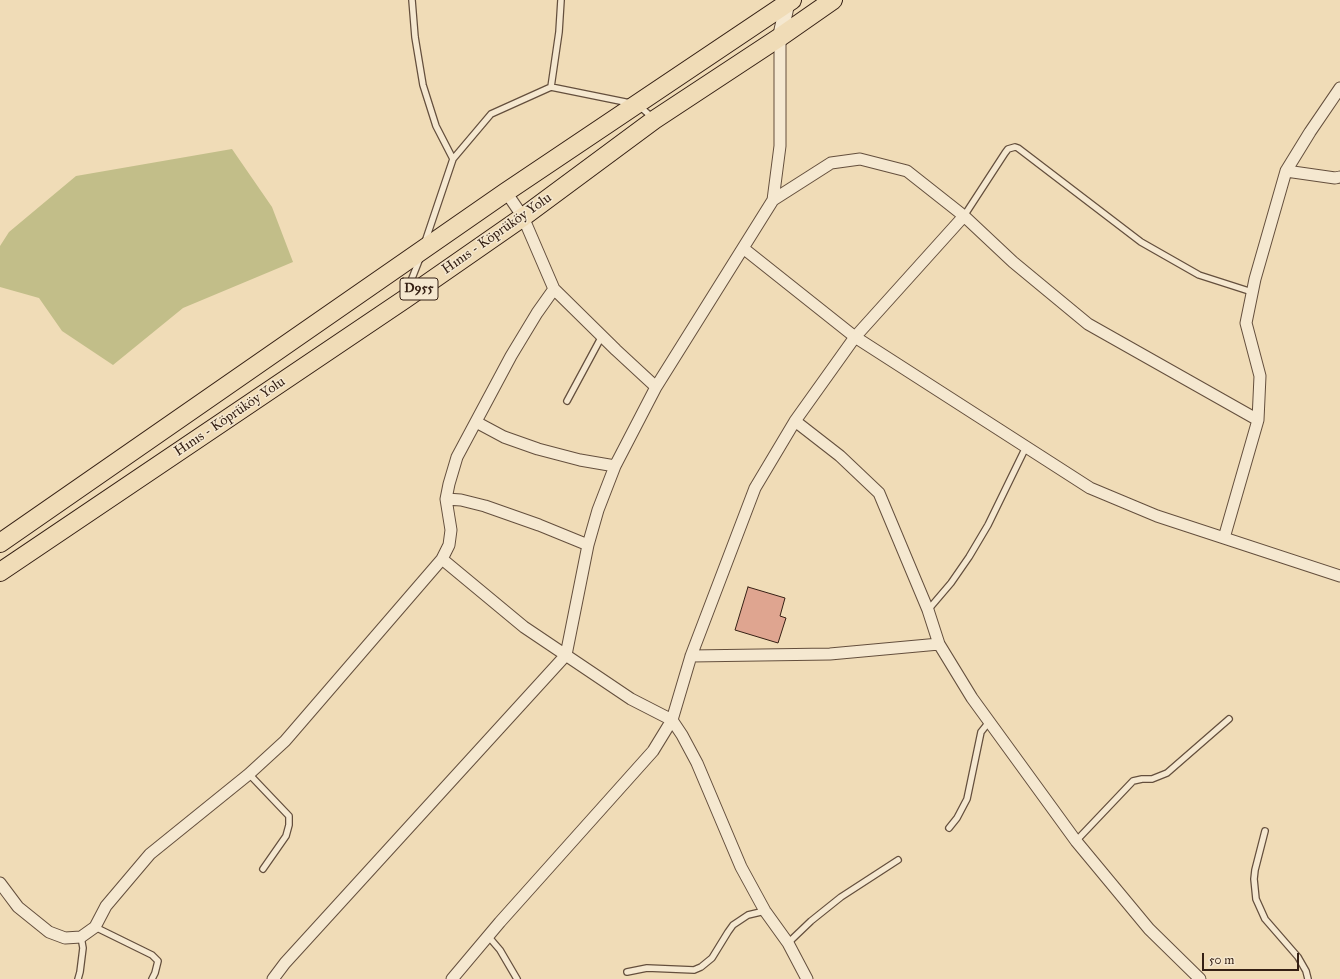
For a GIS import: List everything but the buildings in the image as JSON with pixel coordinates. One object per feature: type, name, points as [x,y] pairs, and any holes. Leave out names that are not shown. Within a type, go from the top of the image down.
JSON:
[{"type":"main road","name":"Hınıs - Köprüköy Yolu","points":[[0,572],[405,299],[523,217],[654,120],[780,37],[833,0]]},
{"type":"main road","name":"Hınıs - Köprüköy Yolu","points":[[0,543],[506,192],[790,1]]},
{"type":"street","points":[[274,979],[285,963],[566,655],[588,545],[598,510],[615,466],[656,387],[773,200],[780,146],[780,37],[790,1]]},
{"type":"street","points":[[1224,538],[1258,420],[1260,376],[1246,323],[1252,292],[1286,171],[1340,88]]},
{"type":"street","points":[[773,200],[831,163],[860,159],[907,171],[964,216],[1013,262],[1088,324],[1258,420]]},
{"type":"street","points":[[1286,171],[1335,178],[1340,177]]},
{"type":"street","points":[[506,192],[523,217],[554,289],[656,387]]},
{"type":"street","points":[[452,979],[488,936],[653,751],[672,720],[691,656],[755,488],[795,421],[855,337],[964,216]]},
{"type":"street","points":[[743,248],[855,337],[1090,488],[1157,516],[1340,576]]},
{"type":"street","points":[[0,883],[18,907],[49,932],[65,938],[81,937],[95,927],[106,906],[150,854],[249,774],[285,741],[442,559],[449,545],[450,530],[446,499],[457,457],[511,356],[537,313],[554,289]]},
{"type":"street","points":[[795,421],[840,456],[879,493],[928,610],[939,644],[972,698],[1076,841],[1149,928],[1200,979]]},
{"type":"street","points":[[476,422],[504,437],[538,449],[580,460],[615,466]]},
{"type":"street","points":[[446,499],[461,500],[485,506],[588,545]]},
{"type":"street","points":[[442,559],[524,627],[631,699],[672,720],[697,763],[741,867],[765,910],[788,943],[807,979]]},
{"type":"street","points":[[691,656],[830,654],[939,644]]},
{"type":"lane","points":[[412,0],[415,37],[423,85],[436,126],[453,159]]},
{"type":"lane","points":[[551,87],[560,32],[561,0]]},
{"type":"lane","points":[[405,299],[453,159],[491,114],[551,87],[637,104],[654,120]]},
{"type":"lane","points":[[964,216],[1005,153],[1008,149],[1015,147],[1141,242],[1199,275],[1252,292]]},
{"type":"lane","points":[[567,401],[602,336]]},
{"type":"lane","points":[[928,610],[951,583],[969,557],[988,525],[1026,447]]},
{"type":"lane","points":[[1076,841],[1133,781],[1152,779],[1167,773],[1229,719]]},
{"type":"lane","points":[[949,828],[957,818],[967,799],[981,732],[989,722]]},
{"type":"lane","points":[[249,774],[288,816],[289,825],[286,836],[264,869]]},
{"type":"lane","points":[[1265,831],[1255,870],[1256,899],[1265,919],[1298,957],[1308,979]]},
{"type":"lane","points":[[788,943],[811,921],[841,897],[898,860]]},
{"type":"lane","points":[[626,972],[647,968],[694,970],[707,963],[712,958],[728,932],[737,922],[748,915],[765,910]]},
{"type":"lane","points":[[95,927],[152,955],[158,961],[152,979]]},
{"type":"lane","points":[[488,936],[500,950],[517,979]]},
{"type":"lane","points":[[78,979],[83,948],[81,937]]},
{"type":"shaded area","points":[[232,149],[272,207],[293,262],[183,308],[113,365],[62,331],[39,298],[0,287],[0,246],[9,232],[76,176]]}]
